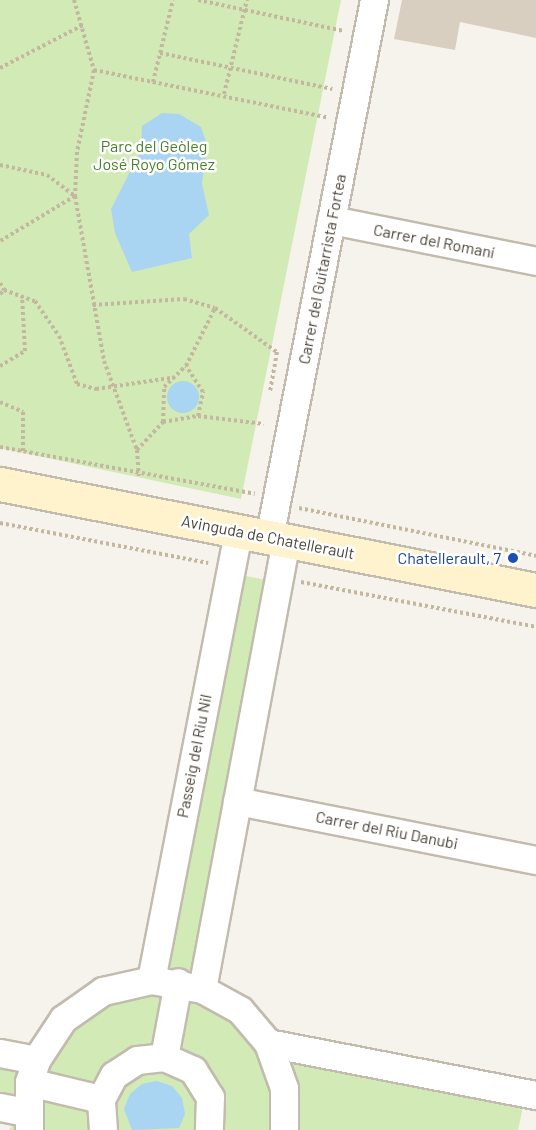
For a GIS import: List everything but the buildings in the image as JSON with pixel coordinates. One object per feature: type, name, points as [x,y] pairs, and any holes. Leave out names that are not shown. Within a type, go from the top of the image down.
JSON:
[{"type":"street","name":"Carrer del Guitarrista Fortea","points":[[278,539],[331,220],[374,0]]},
{"type":"street","name":"Carrer del Romaní","points":[[331,220],[536,261]]},
{"type":"street","name":"Avinguda de Chatellerault","points":[[0,484],[536,590]]},
{"type":"street","name":"Passeig del Riu Nil","points":[[151,980],[238,531]]},
{"type":"street","points":[[164,1057],[190,985],[237,801],[278,539]]},
{"type":"street","name":"Carrer del Riu Danubi","points":[[237,801],[536,860]]},
{"type":"street","points":[[18,1116],[32,1071],[63,1019],[103,991],[151,980],[190,985],[240,1010],[268,1043],[284,1088],[284,1130]]},
{"type":"street","points":[[268,1043],[536,1095]]},
{"type":"street","points":[[0,1053],[32,1071],[101,1099]]},
{"type":"street","points":[[104,1130],[101,1099],[114,1075],[137,1060],[164,1057],[193,1070],[210,1097],[209,1130],[216,1130]]},
{"type":"path","points":[[74,0],[94,70],[76,152],[75,196],[93,305],[113,385],[137,450],[139,476]]},
{"type":"path","points":[[153,82],[173,0]]},
{"type":"path","points":[[198,0],[367,35]]},
{"type":"path","points":[[224,94],[247,0]]},
{"type":"path","points":[[0,68],[83,25]]},
{"type":"path","points":[[160,53],[356,94]]},
{"type":"path","points":[[94,70],[224,94],[350,122]]},
{"type":"path","points":[[0,165],[47,175],[75,196]]},
{"type":"path","points":[[0,241],[75,196]]},
{"type":"path","points":[[0,282],[4,290],[35,301],[59,336],[77,384],[96,388],[170,378]]},
{"type":"path","points":[[0,294],[4,290]]},
{"type":"path","points":[[0,366],[25,351],[22,296]]},
{"type":"path","points":[[93,305],[184,299],[215,308],[277,351],[268,403]]},
{"type":"path","points":[[163,422],[164,387],[170,378],[186,366],[215,308]]},
{"type":"path","points":[[186,366],[202,392],[198,416]]},
{"type":"path","points":[[0,402],[23,412],[22,452]]},
{"type":"path","points":[[262,435],[266,413]]},
{"type":"path","points":[[137,450],[163,422],[198,416],[264,424]]},
{"type":"path","points":[[238,531],[253,482]]},
{"type":"green space","name":"Parc del Geòleg José Royo Gómez","points":[[0,0],[341,0],[241,499],[0,448]]},
{"type":"green space","points":[[221,571],[287,584],[216,978],[268,1029],[529,1079],[518,1130],[9,1130],[17,1119],[0,1115],[0,1045],[31,1051],[71,996],[143,972]]},
{"type":"water","points":[[162,113],[179,114],[201,127],[207,145],[202,184],[209,215],[189,234],[192,258],[132,272],[115,233],[111,209],[141,150],[142,126]]},
{"type":"water","points":[[183,381],[194,386],[199,397],[194,408],[183,413],[172,408],[167,397],[172,386]]},
{"type":"water","points":[[157,1081],[172,1086],[182,1098],[185,1114],[179,1128],[132,1130],[124,1109],[130,1094],[142,1084]]},
{"type":"place","name":"Chatellerault, 7","points":[[513,558]]}]
